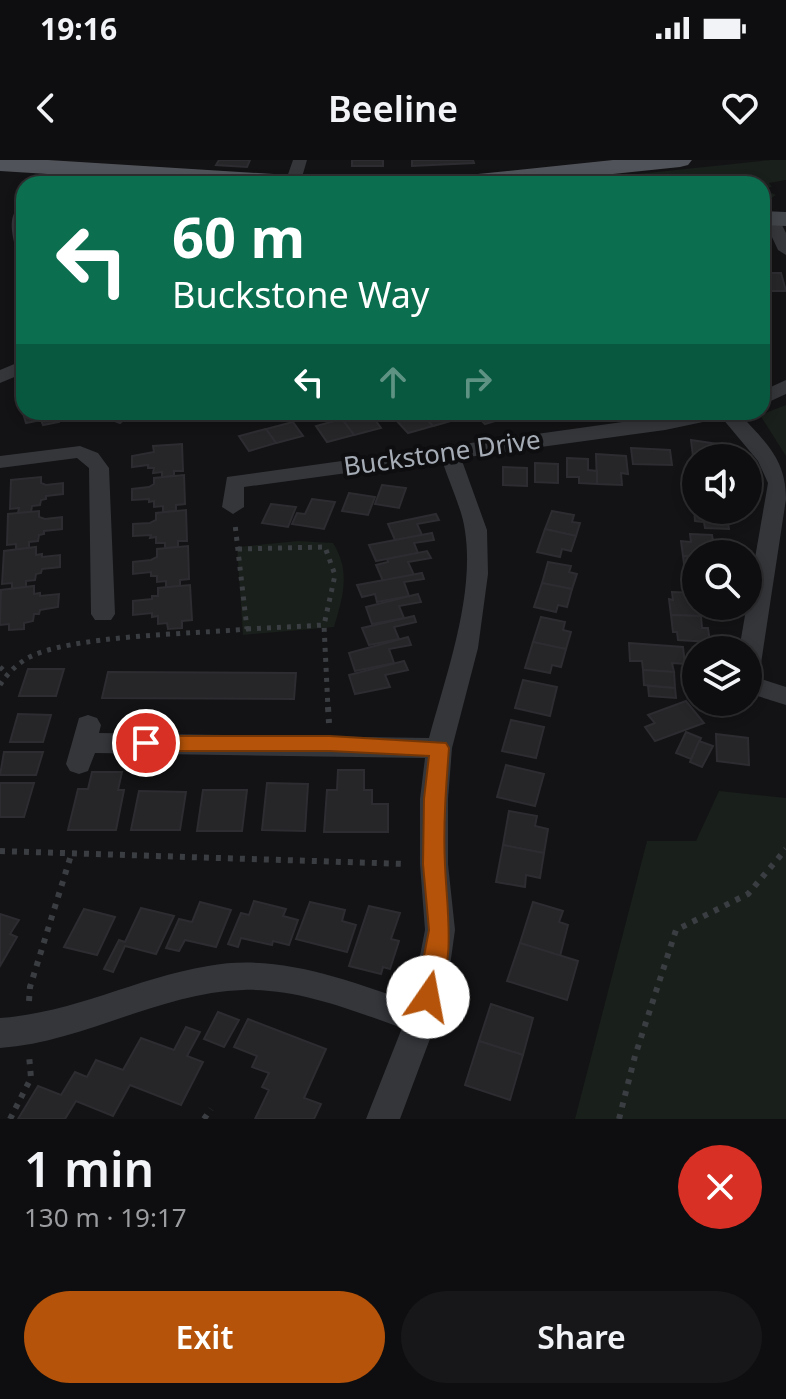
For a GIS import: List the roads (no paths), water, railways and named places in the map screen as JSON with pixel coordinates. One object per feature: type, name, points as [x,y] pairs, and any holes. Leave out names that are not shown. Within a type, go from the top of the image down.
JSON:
[{"type":"main road","points":[[515,176],[571,166],[680,160]]},
{"type":"main road","points":[[0,164],[168,176]]},
{"type":"street","points":[[773,218],[786,250]]},
{"type":"street","name":"Buckstone Drive","points":[[233,507],[234,482],[657,420]]},
{"type":"street","points":[[735,420],[768,459],[778,483],[753,636]]},
{"type":"street","points":[[0,462],[80,452],[91,457],[99,468],[103,614]]},
{"type":"street","points":[[383,1119],[421,1020],[434,973],[440,930],[434,864],[434,799],[439,748],[466,648],[478,557],[473,517],[449,452]]},
{"type":"street","points":[[762,688],[786,696]]},
{"type":"street","points":[[84,744],[330,744],[439,748]]},
{"type":"street","points":[[14,1033],[69,1024],[179,986],[262,976],[303,984],[421,1020]]}]
